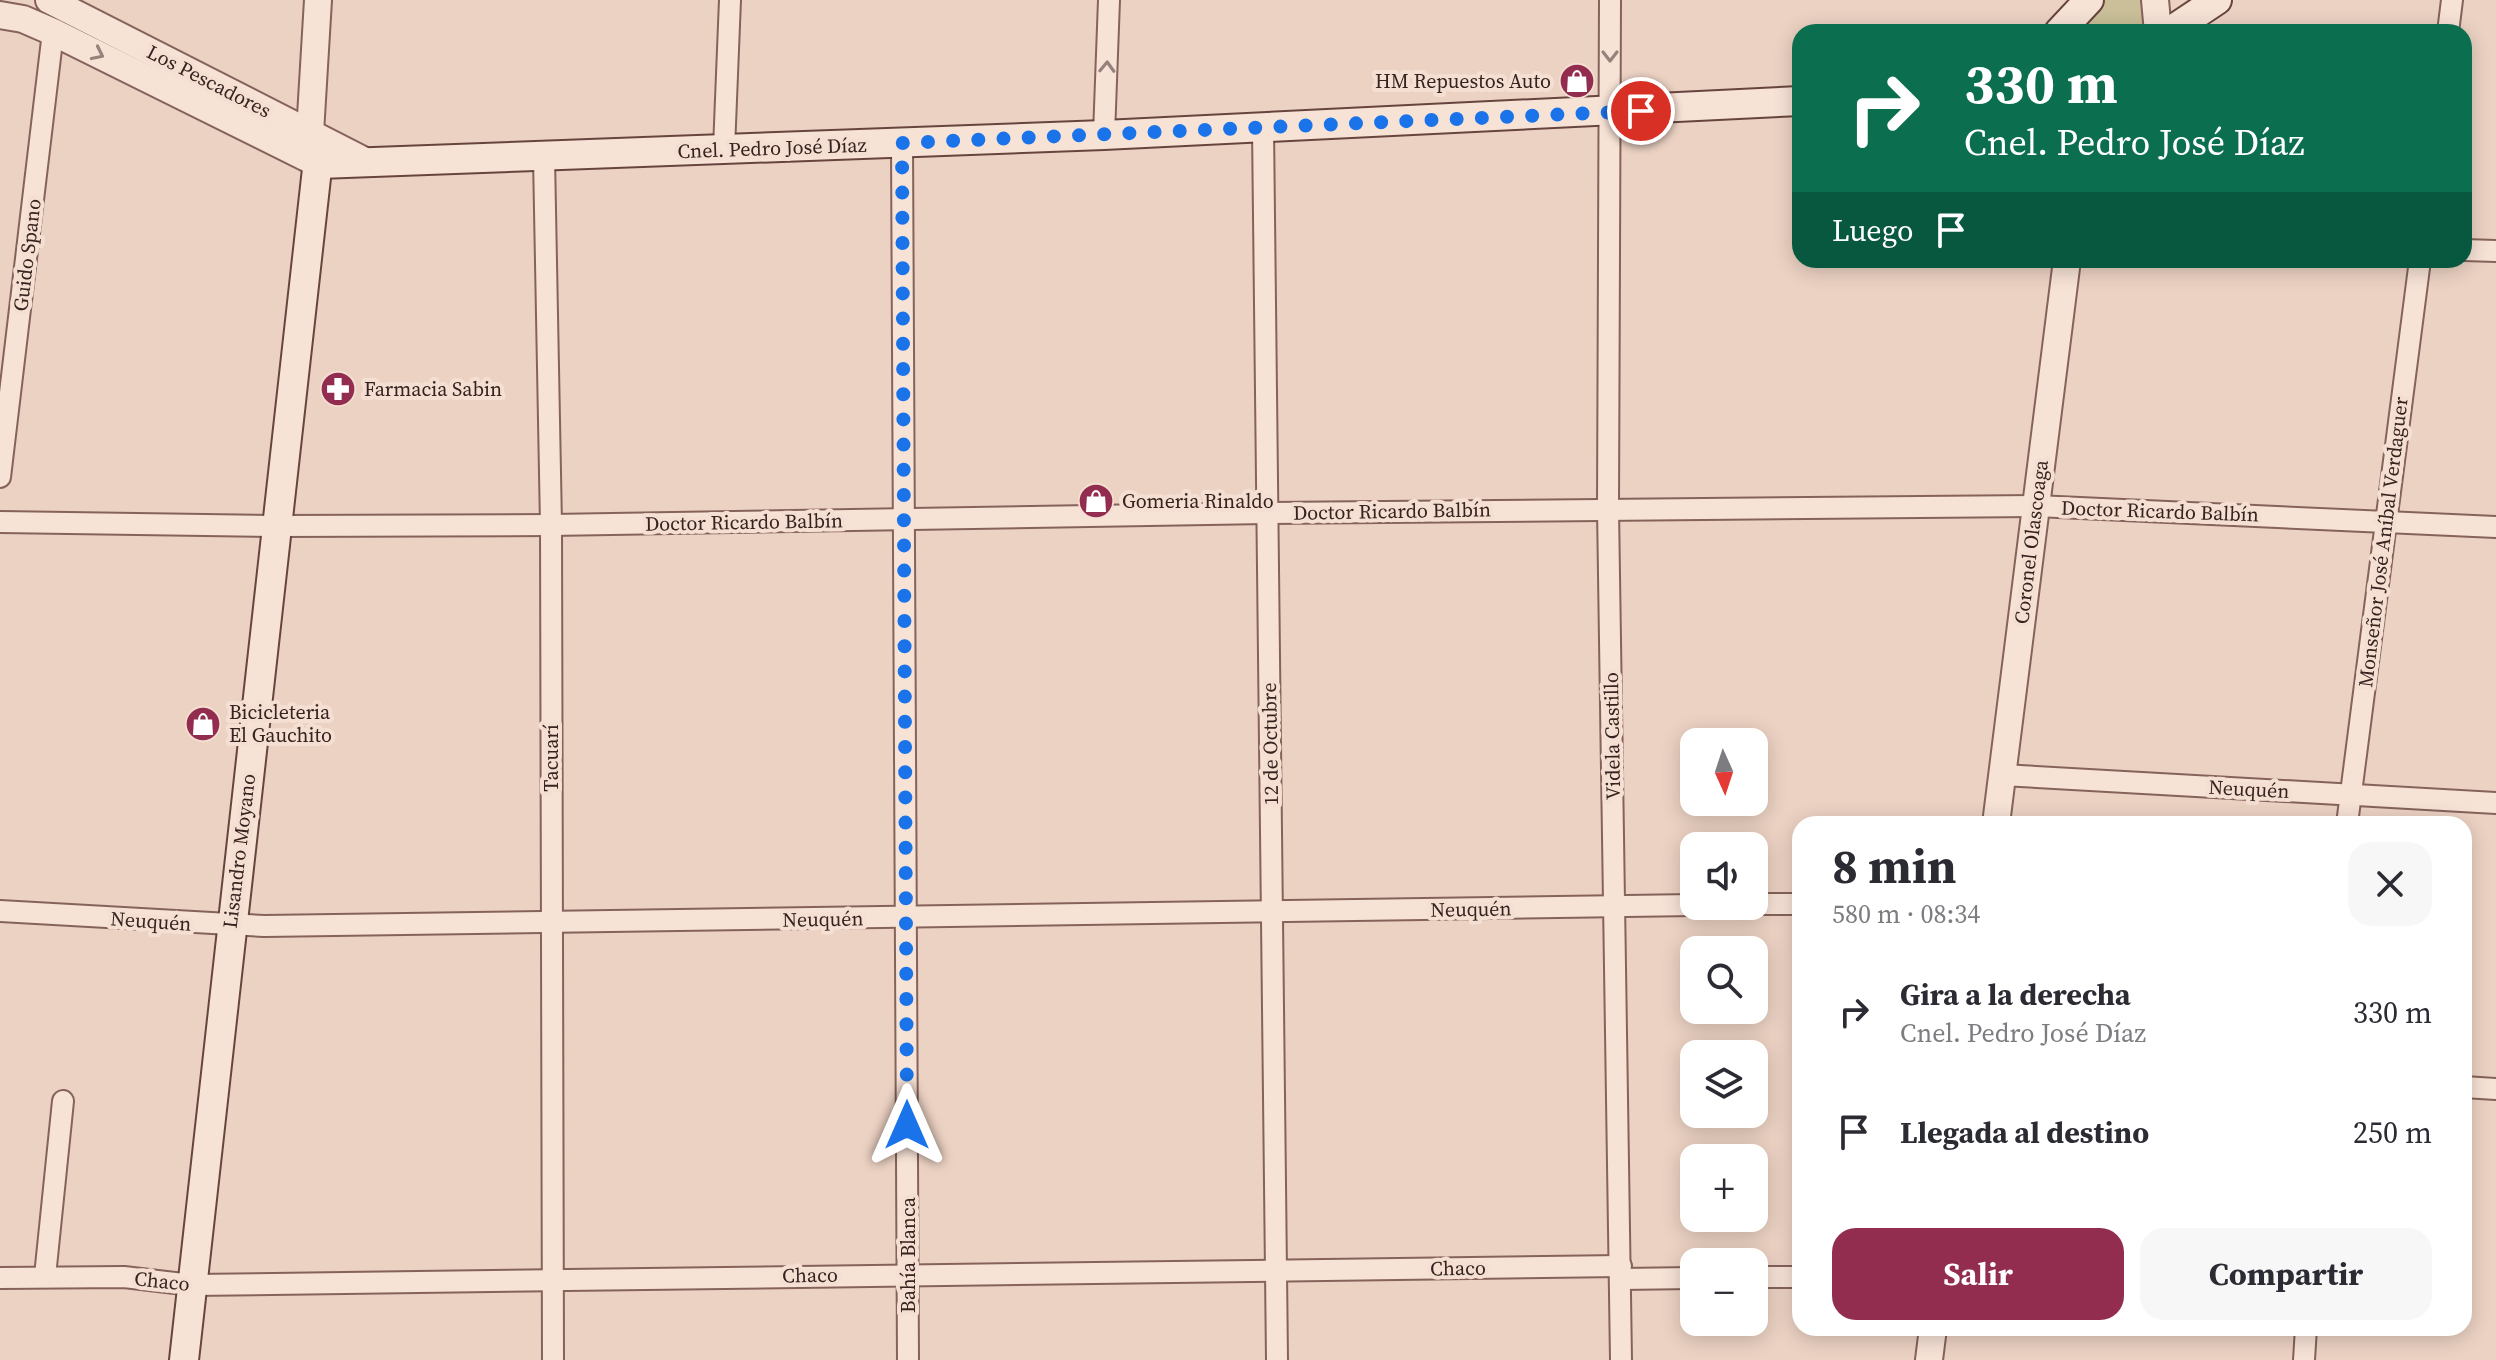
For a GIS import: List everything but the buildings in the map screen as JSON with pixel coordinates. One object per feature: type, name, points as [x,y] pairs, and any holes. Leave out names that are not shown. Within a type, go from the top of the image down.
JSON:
[{"type":"main road","points":[[2066,24],[2089,0]]},
{"type":"main road","points":[[2181,24],[2217,0]]},
{"type":"main road","name":"Cnel. Pedro José Díaz","points":[[316,149],[369,163],[1104,135],[1792,101]]},
{"type":"main road","name":"Lisandro Moyano","points":[[184,1360],[316,149]]},
{"type":"street","name":"Los Pescadores","points":[[49,0],[316,149]]},
{"type":"street","points":[[316,149],[318,0]]},
{"type":"street","points":[[724,149],[730,0]]},
{"type":"street","points":[[1104,135],[1109,0]]},
{"type":"street","name":"Videla Castillo","points":[[1610,0],[1608,509],[1621,1360]]},
{"type":"street","points":[[2155,0],[2157,24]]},
{"type":"street","points":[[2449,24],[2452,0]]},
{"type":"street","name":"Los Pescadores","points":[[0,15],[23,19],[316,149]]},
{"type":"street","name":"Guido Spano","points":[[0,477],[53,32]]},
{"type":"street","name":"12 de Octubre","points":[[1263,128],[1277,1360]]},
{"type":"street","name":"Bahía Blanca","points":[[902,143],[908,1360]]},
{"type":"street","name":"Tacuarí","points":[[544,157],[551,525],[553,1360]]},
{"type":"street","points":[[2472,250],[2496,251]]},
{"type":"street","name":"Coronel Olascoaga","points":[[1997,816],[2066,268]]},
{"type":"street","name":"Monseñor José Aníbal Verdaguer","points":[[2348,816],[2419,268]]},
{"type":"street","name":"Doctor Ricardo Balbín","points":[[0,522],[277,526],[551,525],[1267,513],[2036,506],[2496,527]]},
{"type":"street","name":"Neuquén","points":[[2002,775],[2496,803]]},
{"type":"street","points":[[1768,904],[1792,904]]},
{"type":"street","name":"Neuquén","points":[[0,911],[231,926],[552,924],[1680,905]]},
{"type":"street","points":[[2472,1088],[2496,1089]]},
{"type":"street","points":[[45,1276],[63,1101]]},
{"type":"street","name":"Chaco","points":[[0,1278],[124,1277],[192,1285],[1276,1270],[1621,1272],[1680,1277]]},
{"type":"street","points":[[1768,1277],[1792,1277]]},
{"type":"street","points":[[1929,1360],[1932,1336]]},
{"type":"street","points":[[2304,1360],[2306,1336]]},
{"type":"shaded area","points":[[2102,0],[2145,0],[2148,24],[2080,24]]},
{"type":"place","name":"HM Repuestos Auto","points":[[1577,81]]},
{"type":"place","name":"Farmacia Sabin","points":[[338,389]]},
{"type":"place","name":"Gomeria Rinaldo","points":[[1096,501]]},
{"type":"place","name":"Bicicleteria El Gauchito","points":[[203,724]]},
{"type":"route","points":[[907,1125],[902,143],[1641,111]]}]
